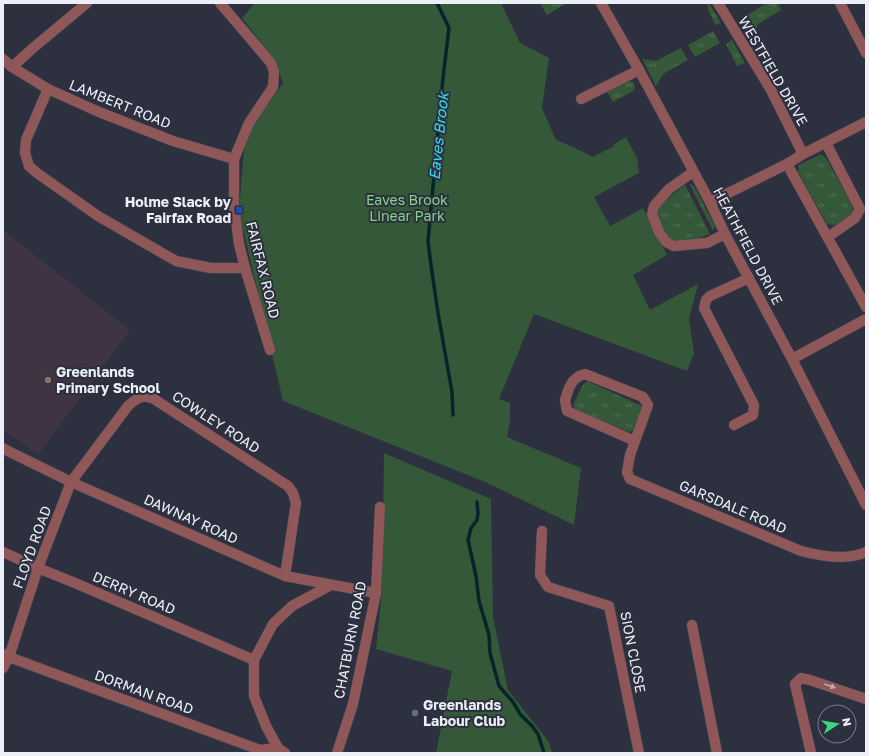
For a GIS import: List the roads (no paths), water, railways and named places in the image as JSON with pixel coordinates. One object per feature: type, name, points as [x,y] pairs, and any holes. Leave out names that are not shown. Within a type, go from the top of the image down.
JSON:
[{"type":"street","points":[[12,67],[87,3]]},
{"type":"street","name":"FAIRFAX ROAD","points":[[220,3],[271,63],[274,72],[273,87],[249,123],[234,159],[234,206],[239,244],[270,350]]},
{"type":"street","name":"HEATHFIELD DRIVE","points":[[601,3],[710,202],[866,505]]},
{"type":"street","name":"WESTFIELD DRIVE","points":[[718,3],[771,90],[803,154]]},
{"type":"street","points":[[840,3],[866,53]]},
{"type":"street","name":"LAMBERT ROAD","points":[[3,59],[12,67],[48,89],[99,112],[173,141],[234,159]]},
{"type":"street","points":[[581,99],[639,70]]},
{"type":"street","points":[[48,89],[26,140],[25,153],[29,166],[98,216],[176,261],[211,268],[245,268]]},
{"type":"street","points":[[710,202],[787,164],[803,154],[866,122]]},
{"type":"street","points":[[826,143],[860,209],[855,218],[828,237]]},
{"type":"street","points":[[787,164],[866,307]]},
{"type":"street","points":[[693,172],[669,189],[654,206],[652,214],[659,232],[666,242],[674,246],[707,243],[726,234]]},
{"type":"street","points":[[734,425],[753,415],[754,404],[704,308],[706,300],[710,296],[749,278]]},
{"type":"street","points":[[792,359],[866,319]]},
{"type":"street","name":"GARSDALE ROAD","points":[[636,440],[567,411],[565,400],[573,381],[579,376],[586,374],[643,397],[648,406],[636,440],[630,455],[627,472],[630,479],[801,551],[828,557],[845,557],[866,552]]},
{"type":"street","name":"COWLEY ROAD","points":[[71,482],[128,406],[138,398],[147,396],[154,399],[288,486],[293,493],[296,503],[285,576]]},
{"type":"street","name":"DAWNAY ROAD","points":[[3,448],[71,482],[285,576],[376,593]]},
{"type":"street","name":"FLOYD ROAD","points":[[3,668],[6,655],[71,482]]},
{"type":"street","name":"CHATBURN ROAD","points":[[337,753],[353,704],[376,593],[380,507]]},
{"type":"street","name":"SION CLOSE","points":[[542,531],[540,575],[548,587],[609,606],[639,753]]},
{"type":"street","name":"DERRY ROAD","points":[[3,552],[254,660]]},
{"type":"street","points":[[281,751],[266,726],[254,696],[254,660],[273,624],[292,606],[331,585]]},
{"type":"street","points":[[692,626],[717,753]]},
{"type":"street","name":"DORMAN ROAD","points":[[6,655],[260,750],[281,751]]},
{"type":"street","points":[[811,753],[795,684],[800,678],[866,699]]},
{"type":"waterway","name":"Eaves Brook","points":[[437,3],[449,28],[428,241],[438,313],[452,392],[453,415]]},
{"type":"waterway","points":[[477,502],[477,520],[471,528],[468,540],[476,576],[479,601],[489,635],[490,653],[499,686],[513,702],[520,714],[538,734],[544,753]]},
{"type":"place","name":"Holme Slack by Fairfax Road","points":[[239,210]]},
{"type":"place","name":"Greenlands Primary School","points":[[48,380]]},
{"type":"place","name":"Greenlands Labour Club","points":[[415,713]]},
{"type":"park label","name":"Eaves Brook Linear Park","points":[[407,208]]}]
